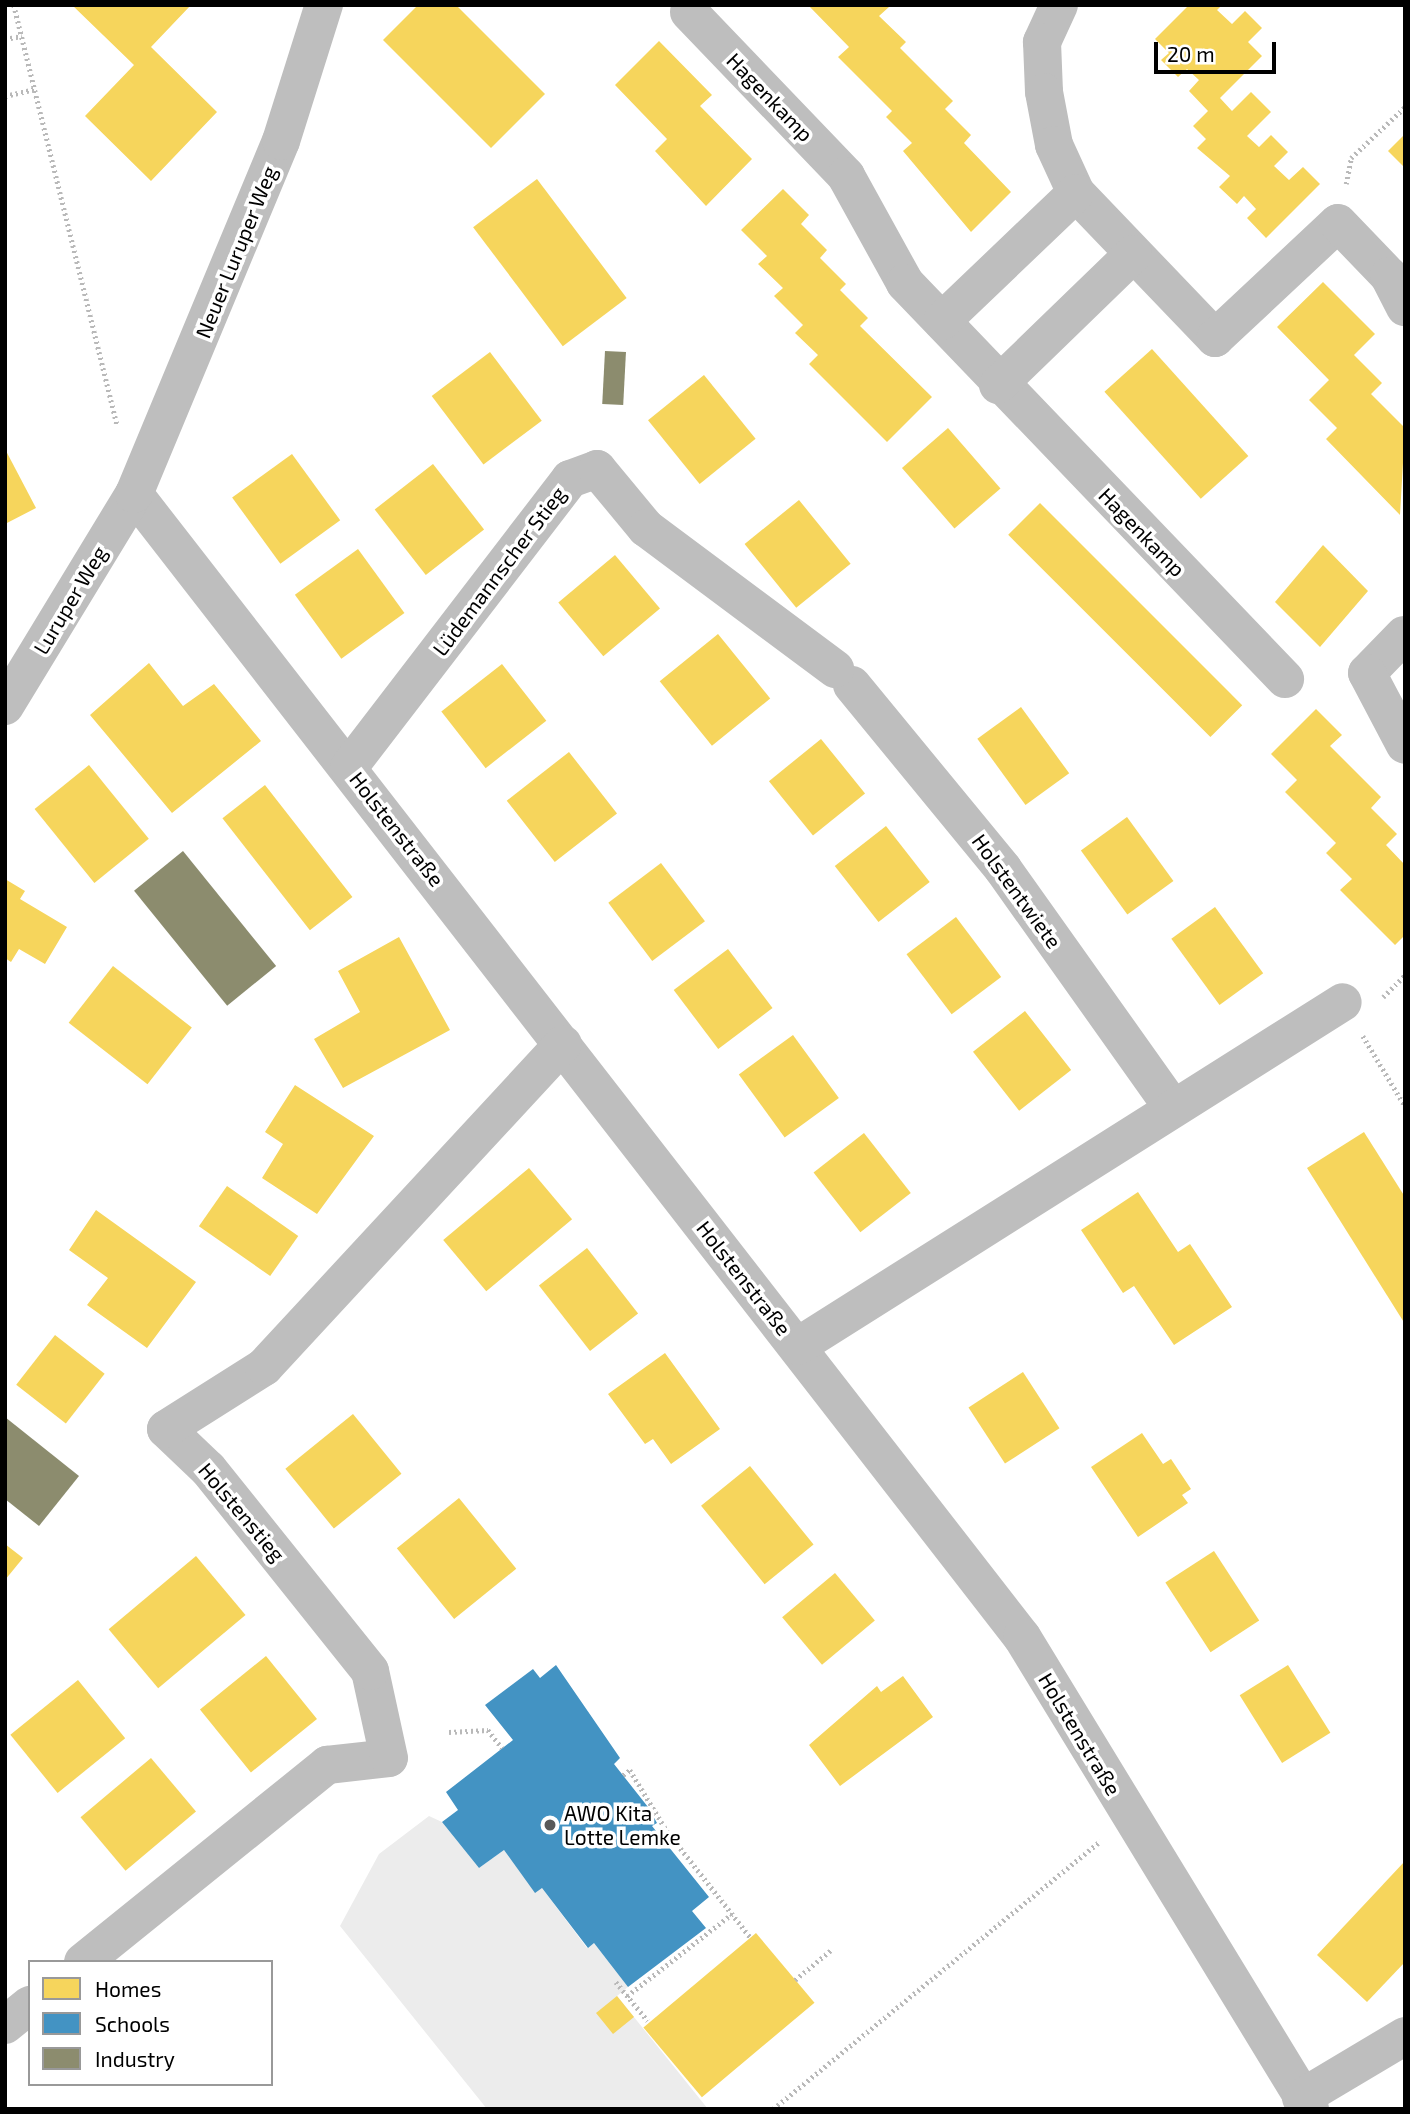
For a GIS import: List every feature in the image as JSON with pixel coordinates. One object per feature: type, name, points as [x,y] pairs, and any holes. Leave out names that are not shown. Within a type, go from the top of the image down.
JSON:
[{"type":"street","name":"Neuer Luruper Weg","points":[[134,494],[281,141],[324,5]]},
{"type":"street","points":[[1059,5],[1042,42],[1044,92],[1054,145],[1076,193],[1215,338],[1338,223],[1389,276],[1405,307]]},
{"type":"street","name":"Hagenkamp","points":[[690,12],[846,176],[905,283],[998,384],[1285,679]]},
{"type":"street","points":[[942,321],[1076,193]]},
{"type":"street","points":[[998,384],[1133,254]]},
{"type":"street","name":"Lüdemannscher Stieg","points":[[349,767],[570,479],[597,469],[646,528],[844,677]]},
{"type":"street","name":"Luruper Weg","points":[[5,706],[134,494]]},
{"type":"street","name":"Holstenstraße","points":[[134,494],[349,767],[1022,1637],[1128,1816],[1306,2103],[1405,2036]]},
{"type":"street","points":[[1405,635],[1367,673],[1405,745]]},
{"type":"street","name":"Holstentwiete","points":[[844,677],[1003,869],[1171,1105]]},
{"type":"street","points":[[798,1346],[1171,1105],[1343,1002]]},
{"type":"street","name":"Holstenstieg","points":[[85,1960],[327,1765],[389,1758],[370,1671],[208,1469],[166,1429],[264,1367],[563,1044]]},
{"type":"street","points":[[5,2025],[28,2007]]},
{"type":"path","points":[[14,5],[134,494]]},
{"type":"path","points":[[5,39],[22,36]]},
{"type":"path","points":[[5,96],[35,89]]},
{"type":"path","points":[[1338,223],[1351,158],[1405,107]]},
{"type":"path","points":[[1343,1002],[1405,1106]]},
{"type":"path","points":[[449,1732],[488,1730],[502,1748]]},
{"type":"path","points":[[623,1775],[630,1770],[667,1831],[750,1937]]},
{"type":"path","points":[[773,2109],[1128,1816]]},
{"type":"path","points":[[627,1996],[732,1914]]},
{"type":"path","points":[[795,1980],[831,1950]]},
{"type":"path","points":[[617,1982],[648,2021]]},
{"type":"shaded area","points":[[429,1816],[442,1822],[479,1868],[504,1850],[535,1892],[542,1888],[587,1948],[594,1943],[628,1987],[617,1996],[708,2109],[487,2109],[340,1926],[379,1854]]},
{"type":"building: Homes","points":[[72,5],[191,5],[151,47],[217,112],[151,181],[85,116],[134,65]]},
{"type":"building: Homes","points":[[418,5],[456,5],[545,94],[491,148],[383,40]]},
{"type":"building: Homes","points":[[808,5],[889,7],[879,16],[906,42],[900,48],[953,101],[945,109],[971,135],[964,143],[1011,192],[971,232],[903,151],[912,143],[886,117],[892,111],[838,57],[849,47]]},
{"type":"building: Homes","points":[[1189,5],[1222,5],[1217,10],[1232,24],[1245,11],[1262,28],[1248,42],[1262,56],[1220,98],[1232,111],[1251,92],[1271,112],[1247,136],[1259,147],[1271,135],[1288,152],[1274,166],[1289,180],[1303,167],[1320,184],[1266,238],[1247,218],[1256,209],[1244,196],[1237,204],[1219,187],[1230,176],[1197,148],[1206,139],[1193,126],[1208,111],[1189,91],[1199,80],[1187,69],[1178,77],[1161,60],[1169,53],[1155,39]]},
{"type":"building: Homes","points":[[659,41],[712,95],[700,106],[752,159],[706,206],[655,151],[667,139],[615,85]]},
{"type":"building: Homes","points":[[1405,134],[1405,168],[1388,151]]},
{"type":"building: Homes","points":[[537,179],[627,298],[563,346],[473,227]]},
{"type":"building: Homes","points":[[783,189],[809,215],[801,224],[827,250],[820,258],[846,284],[840,290],[868,318],[860,326],[932,397],[887,442],[809,364],[818,355],[795,333],[803,325],[774,296],[783,288],[758,264],[767,256],[741,230]]},
{"type":"building: Homes","points":[[1323,282],[1375,334],[1354,355],[1382,383],[1371,394],[1405,428],[1400,515],[1326,439],[1337,428],[1309,400],[1329,380],[1277,327]]},
{"type":"building: Homes","points":[[1152,349],[1248,456],[1201,499],[1104,392]]},
{"type":"building: Homes","points":[[490,352],[542,421],[483,465],[432,396]]},
{"type":"building: Homes","points":[[704,375],[756,439],[700,484],[648,420]]},
{"type":"building: Homes","points":[[948,428],[1000,488],[954,528],[902,468]]},
{"type":"building: Homes","points":[[5,449],[36,508],[5,524]]},
{"type":"building: Homes","points":[[292,454],[340,520],[280,564],[232,497]]},
{"type":"building: Homes","points":[[433,464],[484,529],[426,575],[375,510]]},
{"type":"building: Homes","points":[[799,500],[851,564],[796,608],[745,544]]},
{"type":"building: Homes","points":[[1040,503],[1242,705],[1210,737],[1008,535]]},
{"type":"building: Homes","points":[[1323,545],[1368,591],[1320,647],[1275,602]]},
{"type":"building: Homes","points":[[358,549],[404,613],[341,659],[295,595]]},
{"type":"building: Homes","points":[[615,555],[660,609],[603,656],[558,603]]},
{"type":"building: Homes","points":[[718,634],[770,699],[712,746],[660,681]]},
{"type":"building: Homes","points":[[149,663],[183,706],[214,684],[261,741],[172,813],[90,715]]},
{"type":"building: Homes","points":[[502,664],[546,721],[486,768],[441,711]]},
{"type":"building: Homes","points":[[1021,707],[1069,773],[1026,805],[977,739]]},
{"type":"building: Homes","points":[[1316,709],[1342,735],[1330,746],[1381,797],[1371,808],[1397,834],[1386,845],[1405,865],[1405,935],[1395,945],[1340,890],[1352,879],[1326,853],[1336,843],[1285,792],[1297,780],[1271,754]]},
{"type":"building: Homes","points":[[821,739],[865,793],[813,836],[769,781]]},
{"type":"building: Homes","points":[[569,752],[617,813],[555,862],[507,801]]},
{"type":"building: Homes","points":[[89,765],[149,839],[94,883],[35,809]]},
{"type":"building: Homes","points":[[265,785],[352,897],[310,930],[222,818]]},
{"type":"building: Homes","points":[[1127,817],[1173,881],[1127,914],[1081,851]]},
{"type":"building: Homes","points":[[886,826],[930,882],[878,922],[835,866]]},
{"type":"building: Homes","points":[[661,863],[705,921],[652,961],[608,903]]},
{"type":"building: Homes","points":[[5,879],[25,891],[20,899],[67,927],[45,964],[19,949],[11,962],[5,958]]},
{"type":"building: Homes","points":[[1215,907],[1263,973],[1220,1005],[1171,939]]},
{"type":"building: Homes","points":[[956,917],[1001,977],[952,1014],[906,954]]},
{"type":"building: Homes","points":[[399,937],[450,1030],[343,1088],[314,1039],[360,1012],[338,971]]},
{"type":"building: Homes","points":[[728,949],[773,1008],[718,1049],[674,990]]},
{"type":"building: Homes","points":[[113,966],[192,1028],[147,1084],[69,1023]]},
{"type":"building: Homes","points":[[1025,1011],[1071,1070],[1019,1111],[973,1052]]},
{"type":"building: Homes","points":[[793,1035],[839,1098],[785,1137],[739,1074]]},
{"type":"building: Homes","points":[[295,1085],[374,1136],[317,1214],[262,1178],[283,1144],[265,1132]]},
{"type":"building: Homes","points":[[1364,1132],[1405,1197],[1405,1324],[1307,1168]]},
{"type":"building: Homes","points":[[864,1133],[911,1193],[860,1232],[814,1172]]},
{"type":"building: Homes","points":[[529,1168],[572,1219],[486,1291],[443,1240]]},
{"type":"building: Homes","points":[[227,1186],[298,1236],[270,1276],[199,1226]]},
{"type":"building: Homes","points":[[1138,1192],[1178,1252],[1190,1244],[1232,1307],[1174,1345],[1134,1286],[1123,1293],[1081,1230]]},
{"type":"building: Homes","points":[[96,1210],[196,1282],[147,1348],[87,1305],[108,1278],[69,1250]]},
{"type":"building: Homes","points":[[587,1248],[638,1313],[590,1351],[539,1286]]},
{"type":"building: Homes","points":[[55,1335],[105,1374],[66,1423],[16,1385]]},
{"type":"building: Homes","points":[[665,1353],[720,1429],[671,1464],[653,1439],[645,1444],[608,1394]]},
{"type":"building: Homes","points":[[1023,1372],[1059,1428],[1005,1464],[968,1407]]},
{"type":"building: Homes","points":[[353,1414],[401,1474],[334,1529],[285,1469]]},
{"type":"building: Homes","points":[[1142,1433],[1163,1464],[1171,1459],[1191,1489],[1182,1495],[1188,1503],[1138,1537],[1091,1467]]},
{"type":"building: Homes","points":[[750,1466],[814,1544],[765,1584],[701,1506]]},
{"type":"building: Homes","points":[[459,1498],[516,1569],[454,1619],[397,1548]]},
{"type":"building: Homes","points":[[5,1544],[23,1558],[5,1580]]},
{"type":"building: Homes","points":[[1214,1551],[1259,1621],[1211,1652],[1165,1583]]},
{"type":"building: Homes","points":[[196,1556],[245,1615],[158,1688],[109,1629]]},
{"type":"building: Homes","points":[[835,1573],[875,1620],[822,1665],[782,1617]]},
{"type":"building: Homes","points":[[266,1656],[317,1719],[251,1772],[200,1709]]},
{"type":"building: Homes","points":[[1288,1665],[1330,1733],[1282,1763],[1240,1695]]},
{"type":"building: Homes","points":[[903,1676],[933,1717],[840,1786],[809,1745],[877,1686],[881,1692]]},
{"type":"building: Homes","points":[[78,1680],[125,1738],[58,1793],[10,1735]]},
{"type":"building: Homes","points":[[151,1758],[196,1812],[126,1871],[81,1817]]},
{"type":"building: Homes","points":[[1405,1861],[1405,1962],[1367,2002],[1317,1955]]},
{"type":"building: Homes","points":[[756,1933],[814,2003],[702,2097],[643,2027]]},
{"type":"building: Homes","points":[[617,1996],[634,2017],[613,2034],[596,2013]]},
{"type":"building: Schools","name":"AWO Kita Lotte Lemke","points":[[556,1665],[620,1758],[614,1764],[648,1807],[657,1823],[652,1826],[709,1897],[692,1911],[706,1928],[628,1987],[594,1943],[588,1948],[542,1888],[535,1893],[504,1850],[479,1868],[442,1822],[458,1810],[446,1792],[513,1740],[485,1705],[533,1669],[540,1678]]},
{"type":"building: Industry","points":[[605,351],[626,352],[623,405],[602,404]]},
{"type":"building: Industry","points":[[183,851],[276,966],[227,1006],[134,891]]},
{"type":"building: Industry","points":[[5,1417],[79,1476],[39,1526],[5,1499]]},
{"type":"place","name":"AWO Kita Lotte Lemke","points":[[550,1825]]}]
